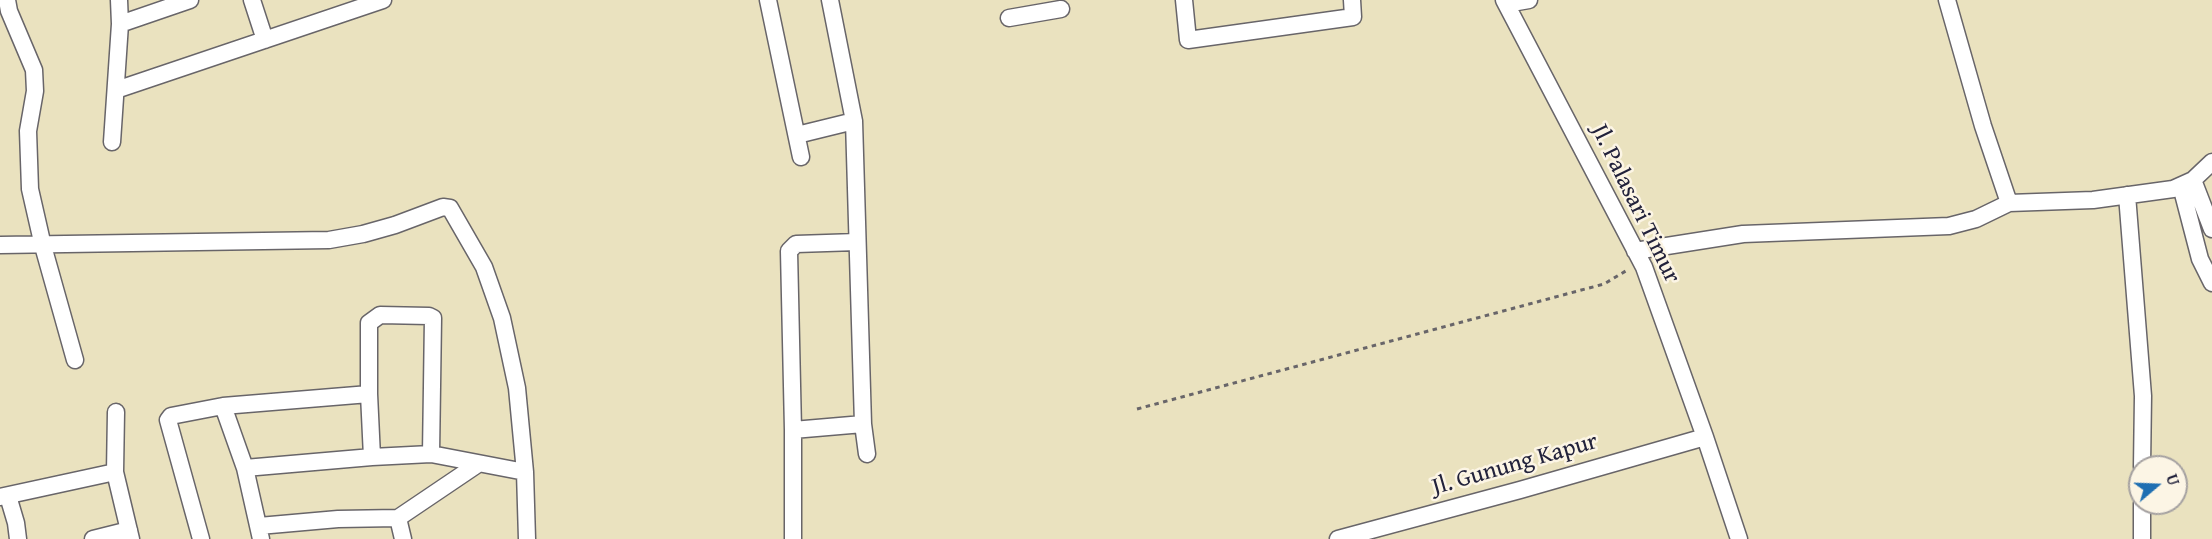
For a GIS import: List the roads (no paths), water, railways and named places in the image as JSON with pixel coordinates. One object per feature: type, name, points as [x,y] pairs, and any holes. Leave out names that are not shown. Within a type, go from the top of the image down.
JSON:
[{"type":"street","points":[[7,0],[9,11],[34,70],[35,91],[28,131],[30,189],[43,246],[75,360]]},
{"type":"street","points":[[112,142],[120,24],[118,0]]},
{"type":"street","points":[[120,24],[190,0]]},
{"type":"street","points":[[252,0],[265,40]]},
{"type":"street","points":[[116,90],[383,0]]},
{"type":"street","points":[[768,0],[801,157]]},
{"type":"street","points":[[830,0],[854,121],[863,424],[867,454]]},
{"type":"street","points":[[1184,0],[1188,40],[1353,17],[1352,0]]},
{"type":"street","points":[[1505,2],[1529,0]]},
{"type":"street","points":[[1947,0],[1983,126],[2009,203]]},
{"type":"street","name":"Jl. Palasari Timur","points":[[1505,2],[1638,256],[1706,436],[1739,539]]},
{"type":"street","points":[[1009,18],[1028,7],[1061,9]]},
{"type":"street","points":[[797,135],[854,121]]},
{"type":"street","points":[[1638,256],[1743,234],[1949,226],[1976,219],[2009,203],[2052,203],[2173,189],[2187,183],[2212,162]]},
{"type":"street","points":[[2187,183],[2212,229]]},
{"type":"street","points":[[2187,183],[2200,259],[2212,283]]},
{"type":"street","points":[[2127,195],[2143,396],[2142,455]]},
{"type":"street","points":[[0,245],[328,240],[363,234],[443,207],[450,208],[484,267],[502,318],[517,388],[525,472],[527,539]]},
{"type":"street","points":[[793,539],[789,250],[796,244],[857,242]]},
{"type":"street","points":[[372,457],[369,322],[371,319],[386,314],[432,317],[432,454]]},
{"type":"street","points":[[201,539],[168,420],[171,416],[222,406],[369,394]]},
{"type":"street","points":[[222,406],[245,468],[260,532],[338,519],[399,518],[478,464]]},
{"type":"street","points":[[93,539],[130,535],[116,472],[116,412]]},
{"type":"street","points":[[793,430],[863,424]]},
{"type":"street","name":"Jl. Gunung Kapur","points":[[1338,539],[1520,490],[1706,436]]},
{"type":"street","points":[[245,468],[432,454],[525,472]]},
{"type":"street","points":[[18,539],[16,523],[4,496],[116,472]]},
{"type":"street","points":[[2142,515],[2142,539]]},
{"type":"street","points":[[399,518],[403,539]]}]
